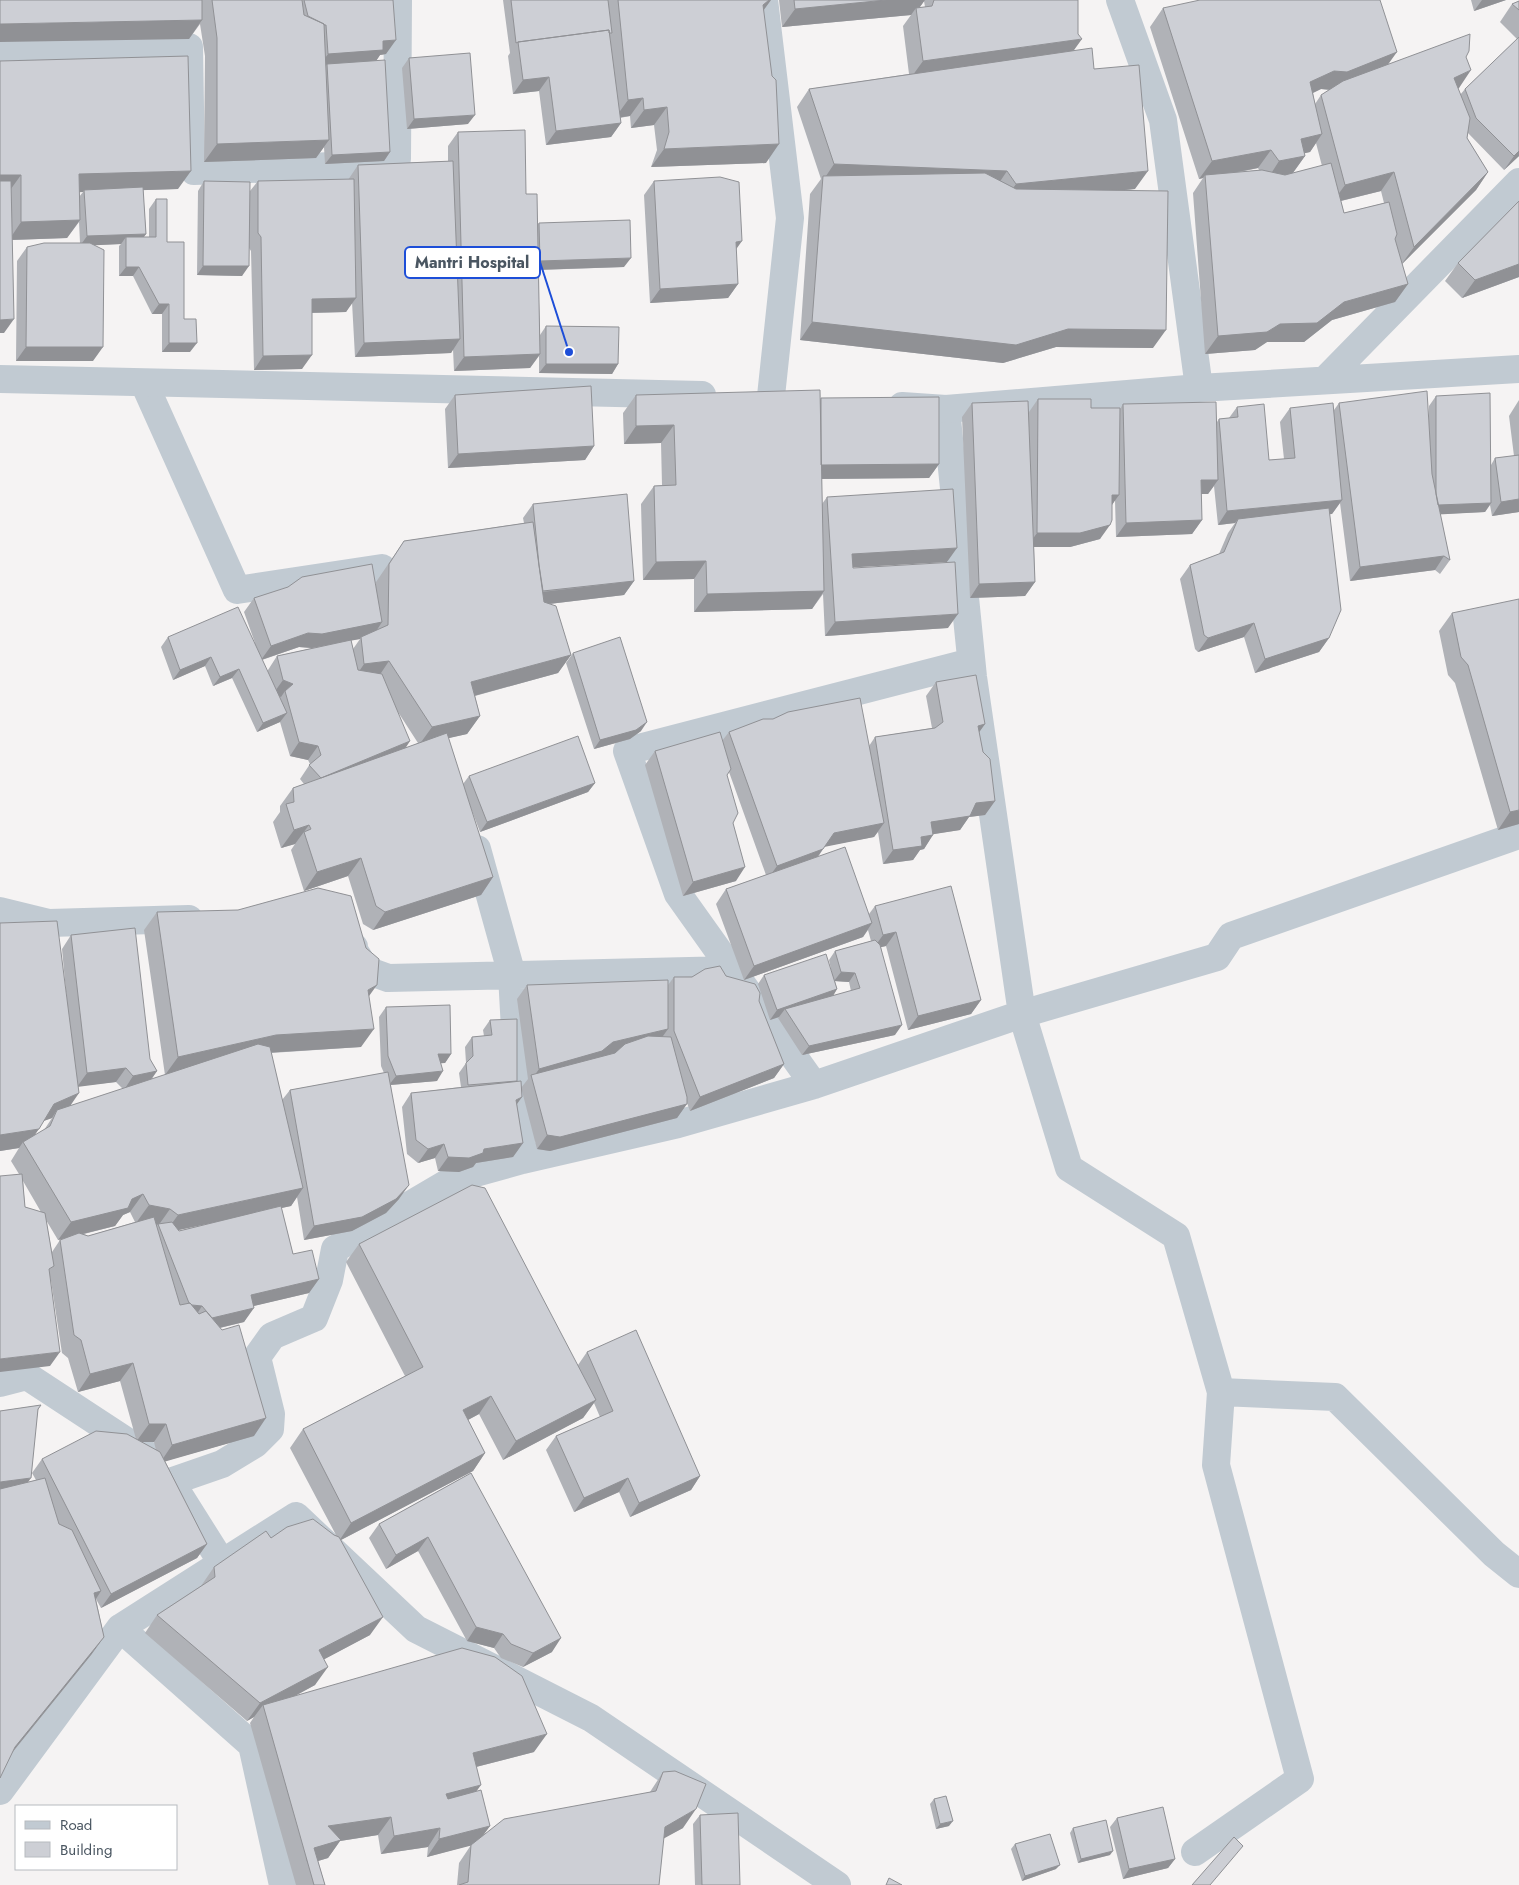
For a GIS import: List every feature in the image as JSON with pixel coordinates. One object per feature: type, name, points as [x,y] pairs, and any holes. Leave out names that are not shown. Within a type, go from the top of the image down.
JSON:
[{"type":"street","points":[[0,52],[190,47],[190,167],[194,171],[392,164],[397,159],[398,0]]},
{"type":"street","points":[[0,379],[781,397],[790,218],[764,0]]},
{"type":"street","points":[[1120,0],[1163,120],[1199,388]]},
{"type":"street","points":[[1325,380],[1519,182]]},
{"type":"street","points":[[878,404],[946,409],[1199,388],[1519,369]]},
{"type":"street","points":[[144,383],[237,590],[382,568]]},
{"type":"street","points":[[946,409],[972,662],[1022,1014],[1069,1168],[1176,1236],[1222,1392],[1216,1465],[1300,1779],[1195,1852]]},
{"type":"street","points":[[814,1085],[678,894],[627,751],[972,662]]},
{"type":"street","points":[[470,825],[512,975],[522,1160]]},
{"type":"street","points":[[170,1482],[222,1464],[256,1444],[270,1429],[271,1414],[257,1357],[272,1336],[314,1318],[329,1280],[335,1249],[448,1182],[522,1160],[678,1124],[814,1085],[1022,1014],[1217,957],[1231,936],[1519,835]]},
{"type":"street","points":[[0,911],[49,923],[216,918]]},
{"type":"street","points":[[352,924],[354,950],[366,970],[388,978],[732,970]]},
{"type":"street","points":[[0,1382],[27,1376],[157,1461],[222,1563]]},
{"type":"street","points":[[1222,1392],[1335,1397],[1494,1554],[1519,1574]]},
{"type":"street","points":[[0,1791],[120,1628],[296,1516],[416,1629],[591,1718],[837,1885]]},
{"type":"street","points":[[120,1628],[252,1745],[283,1885]]},
{"type":"building","points":[[0,0],[202,0],[202,20],[0,24]]},
{"type":"building","points":[[212,0],[302,0],[304,15],[324,24],[329,140],[217,144],[217,38]]},
{"type":"building","points":[[304,0],[393,0],[396,40],[383,41],[383,50],[328,54],[326,25],[308,16]]},
{"type":"building","points":[[511,0],[608,0],[612,33],[609,33],[609,30],[516,43]]},
{"type":"building","points":[[618,0],[769,0],[763,5],[772,76],[776,80],[779,144],[664,149],[669,132],[667,107],[644,110],[643,98],[628,100]]},
{"type":"building","points":[[794,0],[886,0],[795,9]]},
{"type":"building","points":[[934,0],[1078,0],[1078,34],[1082,39],[923,61],[916,8],[932,6]]},
{"type":"building","points":[[1200,0],[1380,0],[1397,52],[1347,72],[1334,71],[1310,82],[1322,134],[1301,139],[1305,156],[1279,161],[1271,150],[1212,161],[1163,8]]},
{"type":"building","points":[[1519,1],[1519,10],[1512,4]]},
{"type":"building","points":[[609,30],[621,123],[556,131],[549,77],[523,80],[518,42]]},
{"type":"building","points":[[1470,34],[1469,51],[1466,57],[1471,70],[1454,78],[1470,118],[1467,138],[1488,172],[1414,247],[1394,172],[1345,185],[1321,95],[1343,81]]},
{"type":"building","points":[[1519,37],[1519,151],[1514,156],[1476,118],[1465,89]]},
{"type":"building","points":[[1092,48],[1094,69],[1139,65],[1148,171],[1016,184],[1007,171],[834,164],[809,89]]},
{"type":"building","points":[[470,53],[475,115],[414,119],[409,58]]},
{"type":"building","points":[[188,56],[191,171],[79,174],[80,220],[21,222],[21,175],[0,175],[0,61]]},
{"type":"building","points":[[385,60],[390,152],[332,155],[327,64]]},
{"type":"building","points":[[525,130],[526,194],[537,194],[540,354],[464,357],[458,132]]},
{"type":"building","points":[[453,161],[460,339],[364,343],[358,165]]},
{"type":"building","points":[[1331,163],[1344,213],[1389,202],[1397,234],[1395,239],[1408,284],[1344,302],[1317,323],[1280,324],[1267,332],[1218,336],[1205,175],[1262,170],[1285,175]]},
{"type":"building","points":[[985,173],[1016,189],[1168,191],[1166,330],[1068,329],[1016,345],[812,322],[823,176]]},
{"type":"building","points":[[720,177],[739,182],[742,241],[736,242],[738,284],[660,289],[654,181]]},
{"type":"building","points":[[354,179],[356,298],[312,299],[312,355],[263,356],[258,181]]},
{"type":"building","points":[[0,181],[11,181],[14,319],[0,320]]},
{"type":"building","points":[[204,181],[250,182],[249,266],[203,266]]},
{"type":"building","points":[[143,187],[146,234],[87,236],[84,190]]},
{"type":"building","points":[[156,199],[167,199],[167,242],[184,242],[184,319],[196,319],[197,343],[169,343],[169,304],[159,304],[139,267],[126,267],[126,237],[156,237]]},
{"type":"building","points":[[1519,201],[1519,264],[1475,280],[1458,263]]},
{"type":"building","points":[[630,220],[631,258],[540,261],[539,223]]},
{"type":"building","points":[[44,243],[90,243],[104,250],[103,347],[26,347],[27,247]]},
{"type":"building","points":[[546,326],[619,327],[618,364],[546,364]]},
{"type":"building","points":[[591,386],[594,446],[458,454],[455,395]]},
{"type":"building","points":[[820,390],[824,591],[707,594],[706,561],[656,562],[654,486],[676,485],[674,425],[636,426],[636,395]]},
{"type":"building","points":[[1427,391],[1432,474],[1450,560],[1444,556],[1360,567],[1339,403]]},
{"type":"building","points":[[1490,393],[1491,503],[1438,505],[1436,494],[1436,396]]},
{"type":"building","points":[[939,397],[939,464],[821,465],[821,398]]},
{"type":"building","points":[[1038,399],[1091,399],[1091,408],[1120,408],[1119,495],[1112,495],[1112,520],[1110,525],[1080,533],[1037,533]]},
{"type":"building","points":[[1028,401],[1035,582],[979,584],[972,403]]},
{"type":"building","points":[[1216,402],[1218,480],[1201,480],[1202,520],[1126,523],[1123,404]]},
{"type":"building","points":[[1333,403],[1342,500],[1227,511],[1219,419],[1238,417],[1237,407],[1264,404],[1269,460],[1295,458],[1290,408]]},
{"type":"building","points":[[1519,455],[1519,499],[1501,502],[1495,458]]},
{"type":"building","points":[[953,489],[957,548],[852,554],[853,568],[955,562],[958,614],[835,622],[827,497]]},
{"type":"building","points":[[627,494],[634,581],[543,591],[533,504]]},
{"type":"building","points":[[1329,508],[1341,610],[1329,638],[1265,659],[1254,623],[1208,638],[1204,635],[1190,565],[1224,552],[1238,519]]},
{"type":"building","points":[[533,522],[544,602],[556,606],[571,655],[471,682],[480,716],[432,727],[389,661],[364,664],[361,637],[388,625],[389,564],[404,541]]},
{"type":"building","points":[[372,564],[382,622],[322,634],[308,633],[271,646],[254,598],[288,587],[302,577]]},
{"type":"building","points":[[1519,599],[1519,810],[1510,812],[1468,665],[1461,657],[1452,613]]},
{"type":"building","points":[[238,607],[287,713],[263,723],[239,669],[220,677],[211,657],[180,670],[168,637]]},
{"type":"building","points":[[620,637],[647,722],[636,730],[600,740],[573,653]]},
{"type":"building","points":[[351,640],[358,670],[382,674],[410,741],[321,778],[309,765],[321,755],[318,746],[299,742],[285,691],[293,684],[283,680],[277,656]]},
{"type":"building","points":[[976,675],[985,724],[978,726],[983,752],[990,759],[995,801],[976,803],[970,816],[931,822],[933,835],[921,837],[922,846],[893,850],[875,737],[935,728],[943,722],[936,682]]},
{"type":"building","points":[[860,698],[884,823],[834,833],[823,849],[777,866],[729,732],[763,719],[773,719],[788,712]]},
{"type":"building","points":[[720,732],[731,769],[727,775],[738,813],[733,823],[745,867],[693,882],[655,751]]},
{"type":"building","points":[[447,733],[493,877],[385,912],[376,906],[361,858],[317,872],[304,832],[311,829],[309,825],[294,830],[286,804],[294,802],[293,788]]},
{"type":"building","points":[[578,736],[595,783],[487,822],[469,776]]},
{"type":"building","points":[[845,847],[872,923],[754,966],[726,889]]},
{"type":"building","points":[[951,886],[981,1000],[918,1016],[896,932],[883,935],[875,906]]},
{"type":"building","points":[[318,888],[351,896],[366,948],[379,959],[377,985],[368,990],[374,1029],[276,1035],[178,1057],[157,912],[238,910]]},
{"type":"building","points":[[57,921],[79,1093],[54,1104],[39,1129],[0,1135],[0,923]]},
{"type":"building","points":[[135,928],[150,1059],[157,1071],[133,1076],[126,1068],[87,1073],[71,935]]},
{"type":"building","points":[[875,940],[880,945],[902,1025],[809,1046],[785,1009],[860,988],[855,973],[841,972],[835,951]]},
{"type":"building","points":[[826,954],[837,989],[777,1010],[764,975]]},
{"type":"building","points":[[720,966],[726,976],[755,984],[760,993],[759,1001],[784,1064],[700,1097],[674,1031],[674,977],[692,977],[705,969]]},
{"type":"building","points":[[668,980],[668,1029],[613,1042],[602,1051],[539,1069],[527,985]]},
{"type":"building","points":[[450,1005],[451,1054],[438,1054],[443,1071],[396,1076],[388,1056],[386,1007]]},
{"type":"building","points":[[517,1019],[517,1081],[468,1085],[466,1063],[473,1056],[472,1037],[492,1035],[490,1020]]},
{"type":"building","points":[[648,1036],[671,1037],[687,1097],[687,1104],[560,1137],[547,1135],[531,1075],[615,1053],[625,1044]]},
{"type":"building","points":[[258,1044],[270,1047],[303,1188],[178,1215],[170,1209],[149,1205],[143,1194],[132,1199],[128,1208],[71,1222],[23,1142],[50,1126],[57,1110]]},
{"type":"building","points":[[388,1072],[409,1185],[396,1199],[362,1217],[314,1226],[290,1090]]},
{"type":"building","points":[[521,1081],[522,1097],[516,1100],[523,1143],[484,1149],[483,1153],[469,1158],[448,1157],[444,1144],[428,1149],[416,1140],[411,1093]]},
{"type":"building","points":[[22,1174],[25,1207],[45,1213],[54,1266],[49,1269],[60,1352],[0,1359],[0,1176]]},
{"type":"building","points":[[472,1185],[485,1188],[596,1400],[516,1441],[491,1396],[463,1410],[485,1453],[351,1523],[303,1429],[423,1367],[359,1244]]},
{"type":"building","points":[[281,1206],[293,1254],[312,1250],[319,1279],[251,1295],[254,1308],[212,1318],[202,1306],[189,1303],[158,1224],[172,1222],[179,1231]]},
{"type":"building","points":[[154,1217],[180,1305],[190,1303],[199,1314],[206,1311],[222,1330],[239,1325],[266,1418],[172,1445],[166,1424],[149,1424],[133,1363],[90,1374],[81,1340],[74,1335],[60,1240],[79,1233],[88,1236]]},
{"type":"building","points":[[636,1330],[700,1476],[639,1503],[628,1478],[584,1498],[556,1436],[613,1411],[587,1352]]},
{"type":"building","points":[[41,1405],[38,1409],[31,1478],[0,1482],[0,1411]]},
{"type":"building","points":[[96,1431],[127,1434],[160,1452],[207,1544],[111,1594],[42,1459]]},
{"type":"building","points":[[471,1473],[561,1638],[533,1653],[511,1644],[503,1634],[476,1627],[428,1537],[396,1555],[379,1524]]},
{"type":"building","points":[[45,1478],[59,1524],[72,1530],[101,1591],[94,1593],[104,1637],[15,1747],[0,1778],[0,1489]]},
{"type":"building","points":[[313,1519],[339,1537],[383,1617],[319,1650],[328,1667],[260,1703],[157,1615],[215,1577],[214,1567],[266,1531],[271,1538],[287,1527]]},
{"type":"building","points":[[462,1648],[495,1657],[522,1676],[547,1734],[473,1753],[481,1785],[446,1794],[448,1799],[481,1790],[490,1826],[439,1839],[440,1828],[394,1836],[391,1817],[328,1826],[341,1840],[314,1848],[325,1885],[314,1885],[263,1705]]},
{"type":"building","points":[[675,1771],[706,1784],[696,1809],[665,1827],[659,1885],[459,1885],[468,1882],[471,1845],[504,1819],[656,1791],[663,1772]]},
{"type":"building","points":[[946,1796],[953,1821],[940,1824],[934,1799]]},
{"type":"building","points":[[1163,1807],[1175,1859],[1129,1869],[1117,1818]]},
{"type":"building","points":[[738,1813],[740,1885],[702,1885],[700,1815]]},
{"type":"building","points":[[1106,1820],[1113,1851],[1081,1859],[1073,1828]]},
{"type":"building","points":[[1050,1834],[1060,1865],[1025,1876],[1015,1844]]},
{"type":"building","points":[[1234,1837],[1243,1846],[1210,1885],[1192,1885]]},
{"type":"building","points":[[889,1878],[902,1885],[886,1885]]},
{"type":"place","name":"Mantri Hospital","points":[[569,352]]}]
